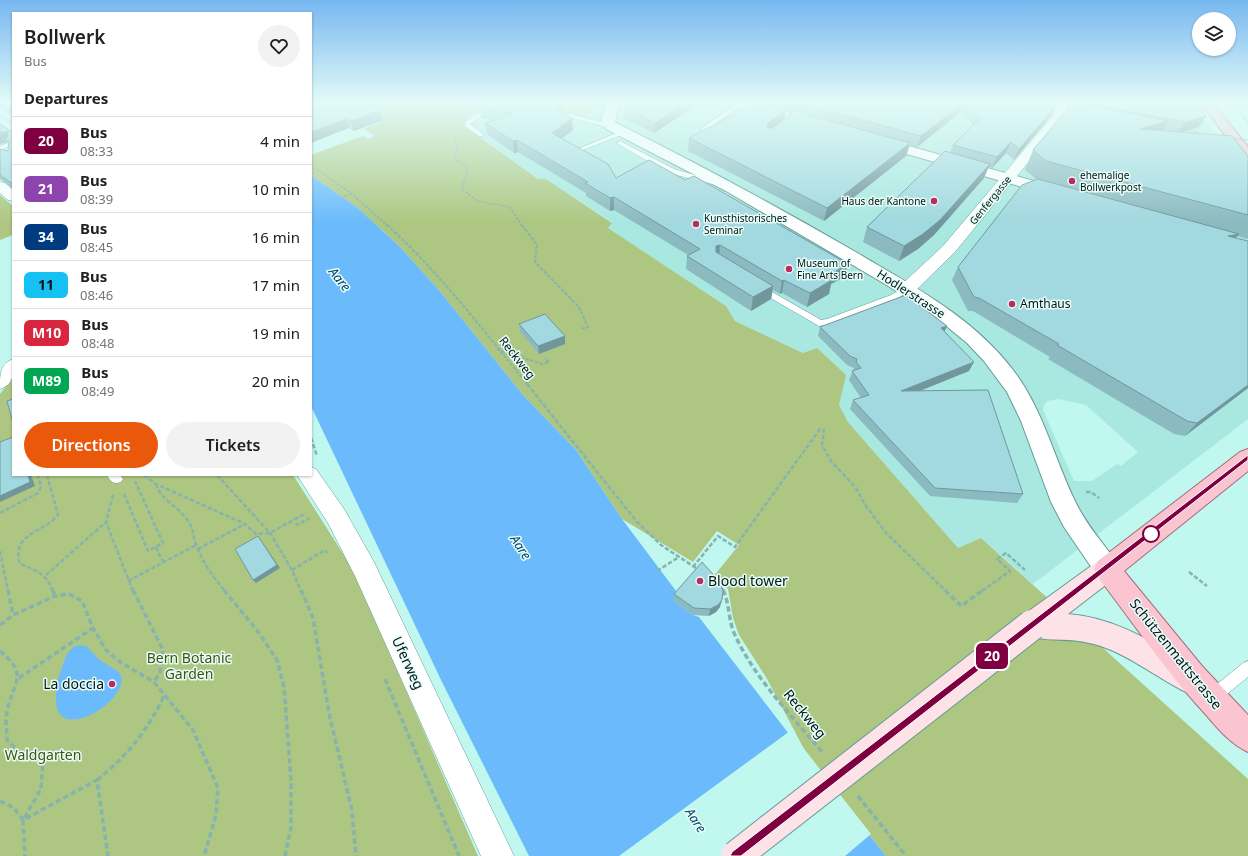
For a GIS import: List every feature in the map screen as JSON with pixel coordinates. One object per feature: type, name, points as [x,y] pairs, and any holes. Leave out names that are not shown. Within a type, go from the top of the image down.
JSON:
[{"type":"main road","points":[[1232,142],[1246,148]]},
{"type":"main road","points":[[736,856],[1056,605],[1106,569],[1248,458]]},
{"type":"main road","name":"Schützenmattstrasse","points":[[1106,569],[1204,690],[1248,736]]},
{"type":"main road","points":[[1032,625],[1100,631],[1113,636],[1204,690]]},
{"type":"street","name":"Hodlerstrasse","points":[[635,142],[722,184],[810,232],[906,290],[963,330],[992,357],[1019,394],[1064,503],[1077,527],[1106,569]]},
{"type":"street","points":[[878,142],[1071,196]]},
{"type":"street","name":"Genfergasse","points":[[906,290],[949,249],[1038,142]]},
{"type":"street","points":[[0,149],[12,155]]},
{"type":"street","points":[[0,186],[12,195]]},
{"type":"street","points":[[0,382],[12,367]]},
{"type":"street","name":"Uferweg","points":[[309,476],[336,516],[365,570],[498,856]]},
{"type":"lane","points":[[576,151],[599,142]]},
{"type":"lane","points":[[0,149],[12,144]]},
{"type":"lane","points":[[751,282],[819,323],[828,322],[894,297],[906,290]]},
{"type":"lane","points":[[1204,690],[1248,668]]},
{"type":"path","points":[[456,142],[455,158],[468,169],[462,189],[477,201],[510,207],[513,214],[537,245],[535,262],[578,307],[588,327],[581,329]]},
{"type":"path","points":[[1232,142],[1246,148]]},
{"type":"path","name":"Reckweg","points":[[312,166],[352,194],[409,245],[459,300],[637,522],[648,534],[699,571]]},
{"type":"path","points":[[341,198],[352,194]]},
{"type":"path","points":[[497,349],[542,364],[549,362],[545,358]]},
{"type":"path","points":[[693,567],[718,536],[734,547],[820,429],[824,430],[822,444],[831,461],[856,488],[866,506],[887,534],[961,606],[1010,571],[997,559],[1006,553],[1025,570]]},
{"type":"path","points":[[0,513],[38,493],[41,487],[38,476]]},
{"type":"path","points":[[47,476],[58,515],[50,523],[26,537],[18,547],[17,556],[20,564],[38,570],[46,575],[55,596]]},
{"type":"path","points":[[115,477],[148,551],[163,543],[132,476]]},
{"type":"path","points":[[145,476],[156,484],[245,524],[256,534],[270,533],[308,512]]},
{"type":"path","points":[[218,476],[270,533],[292,570],[313,618],[329,713],[352,811],[356,856]]},
{"type":"path","points":[[115,477],[106,522],[128,581],[163,650],[160,672],[154,682]]},
{"type":"path","points":[[156,484],[159,494],[185,517],[194,530],[197,547],[209,572],[259,634],[277,660],[284,686],[291,779],[291,827],[285,856]]},
{"type":"path","points":[[1090,492],[1099,498]]},
{"type":"path","points":[[296,523],[298,525],[312,517]]},
{"type":"path","points":[[46,575],[106,522]]},
{"type":"path","points":[[128,581],[164,562],[245,524]]},
{"type":"path","points":[[156,547],[164,562]]},
{"type":"path","points":[[292,570],[325,550],[329,557]]},
{"type":"path","points":[[0,551],[13,615]]},
{"type":"path","points":[[657,572],[679,557]]},
{"type":"path","points":[[1189,572],[1207,586]]},
{"type":"path","name":"Reckweg","points":[[718,584],[724,593],[732,629],[747,654],[763,678],[828,759]]},
{"type":"path","points":[[0,624],[13,615],[55,596],[69,594],[82,601],[102,645],[112,657],[154,682],[193,730],[218,788],[216,815],[204,856]]},
{"type":"path","points":[[19,678],[93,628]]},
{"type":"path","points":[[0,651],[15,663],[19,678],[7,712],[7,740],[22,755],[43,761],[41,789],[23,820]]},
{"type":"path","points":[[382,671],[459,856]]},
{"type":"path","points":[[23,820],[97,780],[121,762],[156,715],[164,696]]},
{"type":"path","points":[[97,780],[108,856]]},
{"type":"path","points":[[856,794],[906,856]]},
{"type":"path","points":[[0,801],[5,802],[16,809],[23,820],[25,856]]},
{"type":"shaded area","points":[[486,142],[1221,142],[1248,177],[1248,419],[1033,584],[981,538],[958,548],[848,422],[839,405],[845,375],[803,353],[735,321],[726,306],[608,228],[612,222],[546,179],[538,179]],"holes":[[[1059,399],[1086,405],[1138,452],[1121,466],[1117,464],[1092,481],[1074,481],[1043,410],[1044,405],[1047,401]]]},
{"type":"green space","points":[[347,142],[486,142],[538,179],[546,179],[612,223],[608,228],[726,306],[735,321],[803,353],[817,348],[846,375],[839,405],[848,422],[958,548],[981,538],[1248,779],[1248,856],[886,856],[812,764],[766,677],[739,635],[733,618],[728,589],[713,577],[739,545],[717,531],[693,562],[622,519],[576,450],[523,395],[439,290],[399,246],[358,208],[312,176],[312,155]]},
{"type":"green space","points":[[0,195],[12,205],[12,235],[0,240]]},
{"type":"green space","name":"Bern Botanic Garden","points":[[12,378],[12,476],[294,476],[354,571],[478,856],[0,856],[0,394]]},
{"type":"water","name":"Aare","points":[[312,176],[358,208],[399,246],[439,290],[523,395],[576,450],[622,519],[679,595],[674,601],[693,615],[699,617],[812,764],[886,856],[529,856],[442,682],[312,408]]},
{"type":"water","points":[[79,645],[86,646],[101,661],[119,672],[121,682],[116,694],[106,705],[94,714],[80,719],[68,719],[59,713],[56,698],[56,686],[66,656],[71,649]]},
{"type":"pier","points":[[790,731],[871,834],[845,856],[619,856]]},
{"type":"building","points":[[9,142],[12,142],[12,183],[0,175],[0,149],[8,151]]},
{"type":"building","points":[[520,142],[568,142],[608,164],[616,178],[649,160],[685,180],[694,176],[848,264],[826,277],[832,280],[810,293],[784,280],[782,281],[720,245],[716,246],[716,252],[773,286],[753,297],[687,256],[700,249],[614,197],[610,198],[585,183],[588,182]]},
{"type":"building","points":[[697,142],[910,143],[827,208]]},
{"type":"building","points":[[956,142],[1025,142],[1019,149],[1011,142],[997,157],[953,145]]},
{"type":"building","points":[[1040,142],[1237,142],[1248,156],[1248,215],[1046,161],[1033,150]]},
{"type":"building","points":[[945,151],[990,164],[940,220],[923,234],[904,246],[867,227]]},
{"type":"building","points":[[1038,179],[1239,234],[1228,236],[1248,241],[1248,385],[1197,423],[1187,421],[1057,345],[1059,344],[979,298],[974,297],[958,267],[1022,185]]},
{"type":"building","points":[[906,295],[947,326],[941,328],[974,362],[901,391],[988,390],[1023,494],[935,488],[853,400],[869,395],[852,371],[861,368],[856,362],[857,359],[850,356],[820,327]]},
{"type":"building","points":[[545,314],[565,336],[538,346],[519,324]]},
{"type":"building","points":[[12,399],[12,419],[7,401]]},
{"type":"building","points":[[12,437],[12,476],[28,476],[30,482],[0,496],[0,442]]},
{"type":"building","points":[[258,536],[277,565],[253,580],[235,549]]},
{"type":"building","name":"Blood tower","points":[[702,562],[720,582],[723,591],[722,600],[718,605],[710,609],[694,608],[674,594]]},
{"type":"bus line","name":"20","points":[[737,856],[1056,605],[1106,569],[1248,458]]},
{"type":"place","name":"ehemalige Bollwerkpost","points":[[1072,181]]},
{"type":"place","name":"Haus der Kantone","points":[[934,201]]},
{"type":"place","name":"Kunsthistorisches Seminar","points":[[696,224]]},
{"type":"place","name":"Museum of Fine Arts Bern","points":[[789,269]]},
{"type":"place","name":"Amthaus","points":[[1012,304]]},
{"type":"place","name":"Blood tower","points":[[700,581]]},
{"type":"place","name":"La doccia","points":[[112,684]]},
{"type":"park label","name":"Waldgarten","points":[[43,755]]}]
